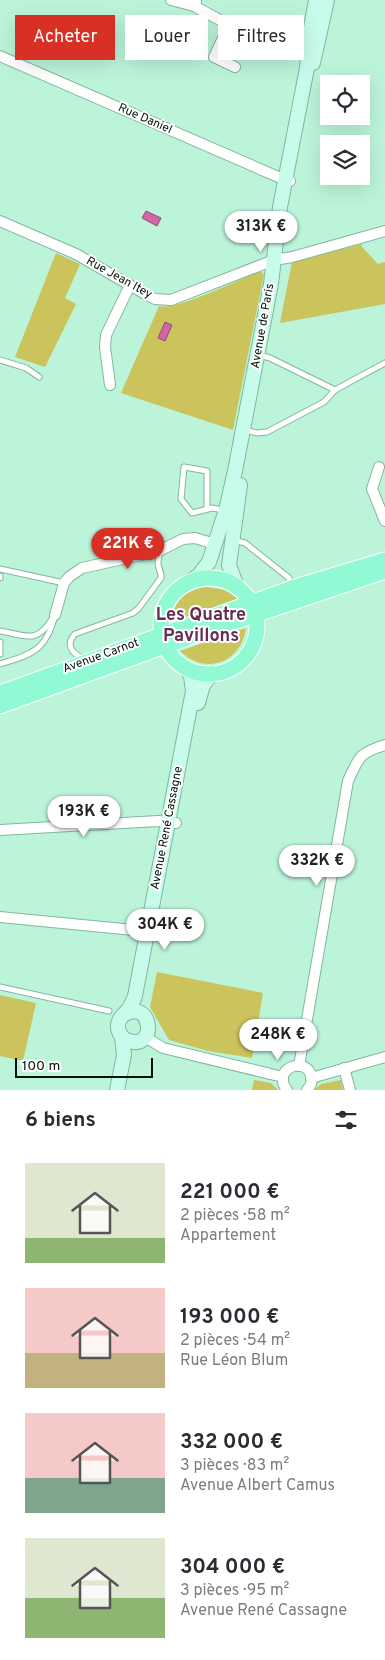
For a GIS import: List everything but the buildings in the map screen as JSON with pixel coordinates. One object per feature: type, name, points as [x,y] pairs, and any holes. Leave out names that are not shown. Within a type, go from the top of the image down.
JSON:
[{"type":"main road","name":"Avenue de Paris","points":[[189,582],[209,562],[226,510],[246,430],[278,259],[286,209],[288,180],[307,68],[309,39],[316,0]]},
{"type":"main road","name":"Avenue de Paris","points":[[288,180],[328,0]]},
{"type":"main road","name":"Avenue de Paris","points":[[237,587],[229,565],[246,430]]},
{"type":"main road","points":[[253,609],[292,588],[385,560]]},
{"type":"main road","points":[[253,609],[385,571]]},
{"type":"main road","points":[[201,578],[214,578],[226,581],[237,587],[253,609],[257,623],[255,639],[248,654],[236,665],[221,672],[194,672],[186,668],[174,659],[163,640],[161,618],[166,603],[176,591],[189,582],[201,578]]},
{"type":"main road","name":"Avenue Carnot","points":[[0,706],[163,640],[253,609]]},
{"type":"main road","name":"Avenue Carnot","points":[[3,691],[92,659],[163,640]]},
{"type":"main road","name":"Avenue René Cassagne","points":[[172,823],[193,691],[191,676],[186,668]]},
{"type":"main road","name":"Avenue René Cassagne","points":[[124,1090],[131,1056],[149,1027],[142,1008],[142,996],[151,932],[200,692],[207,678],[213,673]]},
{"type":"main road","name":"Avenue René Cassagne","points":[[117,1090],[124,1055],[118,1024],[135,996],[151,932]]},
{"type":"main road","points":[[123,1015],[132,1012],[142,1014],[145,1017]]},
{"type":"main road","points":[[122,1037],[129,1042],[141,1039]]},
{"type":"street","points":[[171,0],[196,3],[229,25],[214,57],[236,67]]},
{"type":"street","name":"Avenue de Paris","points":[[319,40],[316,27],[321,0]]},
{"type":"street","name":"Rue Daniel","points":[[0,56],[288,180]]},
{"type":"street","name":"Rue Jean Itey","points":[[0,221],[76,254],[155,299],[171,300],[278,259],[385,231]]},
{"type":"street","points":[[110,385],[105,347],[106,335],[130,285]]},
{"type":"street","points":[[379,467],[372,489],[385,521]]},
{"type":"street","points":[[55,615],[64,583],[75,572],[92,564],[158,556],[178,541],[190,538],[215,544]]},
{"type":"street","points":[[300,1066],[348,781],[359,757],[374,748],[385,745]]},
{"type":"street","points":[[0,830],[158,821],[172,823]]},
{"type":"street","points":[[0,917],[151,932]]},
{"type":"street","points":[[141,1039],[162,1048],[283,1077]]},
{"type":"street","points":[[311,1078],[385,1057]]},
{"type":"street","points":[[287,1090],[282,1082],[284,1072],[291,1067],[300,1066],[308,1070],[311,1078],[311,1083],[307,1090]]},
{"type":"street","points":[[344,1068],[350,1090]]},
{"type":"lane","points":[[261,356],[336,390]]},
{"type":"lane","points":[[0,360],[26,368],[39,377]]},
{"type":"lane","points":[[246,430],[257,433],[267,432],[324,402],[336,390],[385,363]]},
{"type":"lane","points":[[207,509],[207,471],[184,467],[181,499],[192,513],[218,508],[226,510],[229,513],[233,540],[245,543],[289,578],[292,588]]},
{"type":"lane","points":[[92,659],[75,654],[71,649],[71,638],[75,634],[133,613],[138,609],[161,578],[162,573],[158,556]]},
{"type":"lane","points":[[0,569],[64,583]]},
{"type":"lane","points":[[0,631],[23,636],[36,636],[48,627],[55,615]]},
{"type":"lane","points":[[0,664],[32,653],[39,648],[52,628],[55,615]]},
{"type":"lane","points":[[0,642],[0,654]]},
{"type":"lane","points":[[0,987],[109,1011]]},
{"type":"shaded area","points":[[146,211],[161,218],[157,226],[142,218]]},
{"type":"shaded area","points":[[361,244],[378,264],[385,262],[385,304],[280,323],[292,262]]},
{"type":"shaded area","points":[[56,253],[80,264],[65,298],[76,304],[45,367],[15,357]]},
{"type":"shaded area","points":[[260,271],[264,274],[233,430],[121,393],[159,306],[179,304]]},
{"type":"shaded area","points":[[165,322],[172,325],[165,341],[158,338]]},
{"type":"shaded area","points":[[206,587],[225,590],[238,599],[171,623],[174,609],[181,598],[192,591]]},
{"type":"shaded area","points":[[246,628],[243,640],[237,650],[230,657],[220,662],[211,664],[200,663],[190,659],[180,651]]},
{"type":"shaded area","points":[[157,972],[263,993],[252,1058],[208,1051],[169,1040],[150,1007]]},
{"type":"shaded area","points":[[0,995],[36,1003],[23,1061],[0,1056]]},
{"type":"shaded area","points":[[254,1080],[271,1083],[278,1090],[252,1090]]},
{"type":"shaded area","points":[[341,1080],[343,1090],[314,1090],[321,1084]]},
{"type":"district","name":"Les Quatre Pavillons","points":[[201,625]]}]
